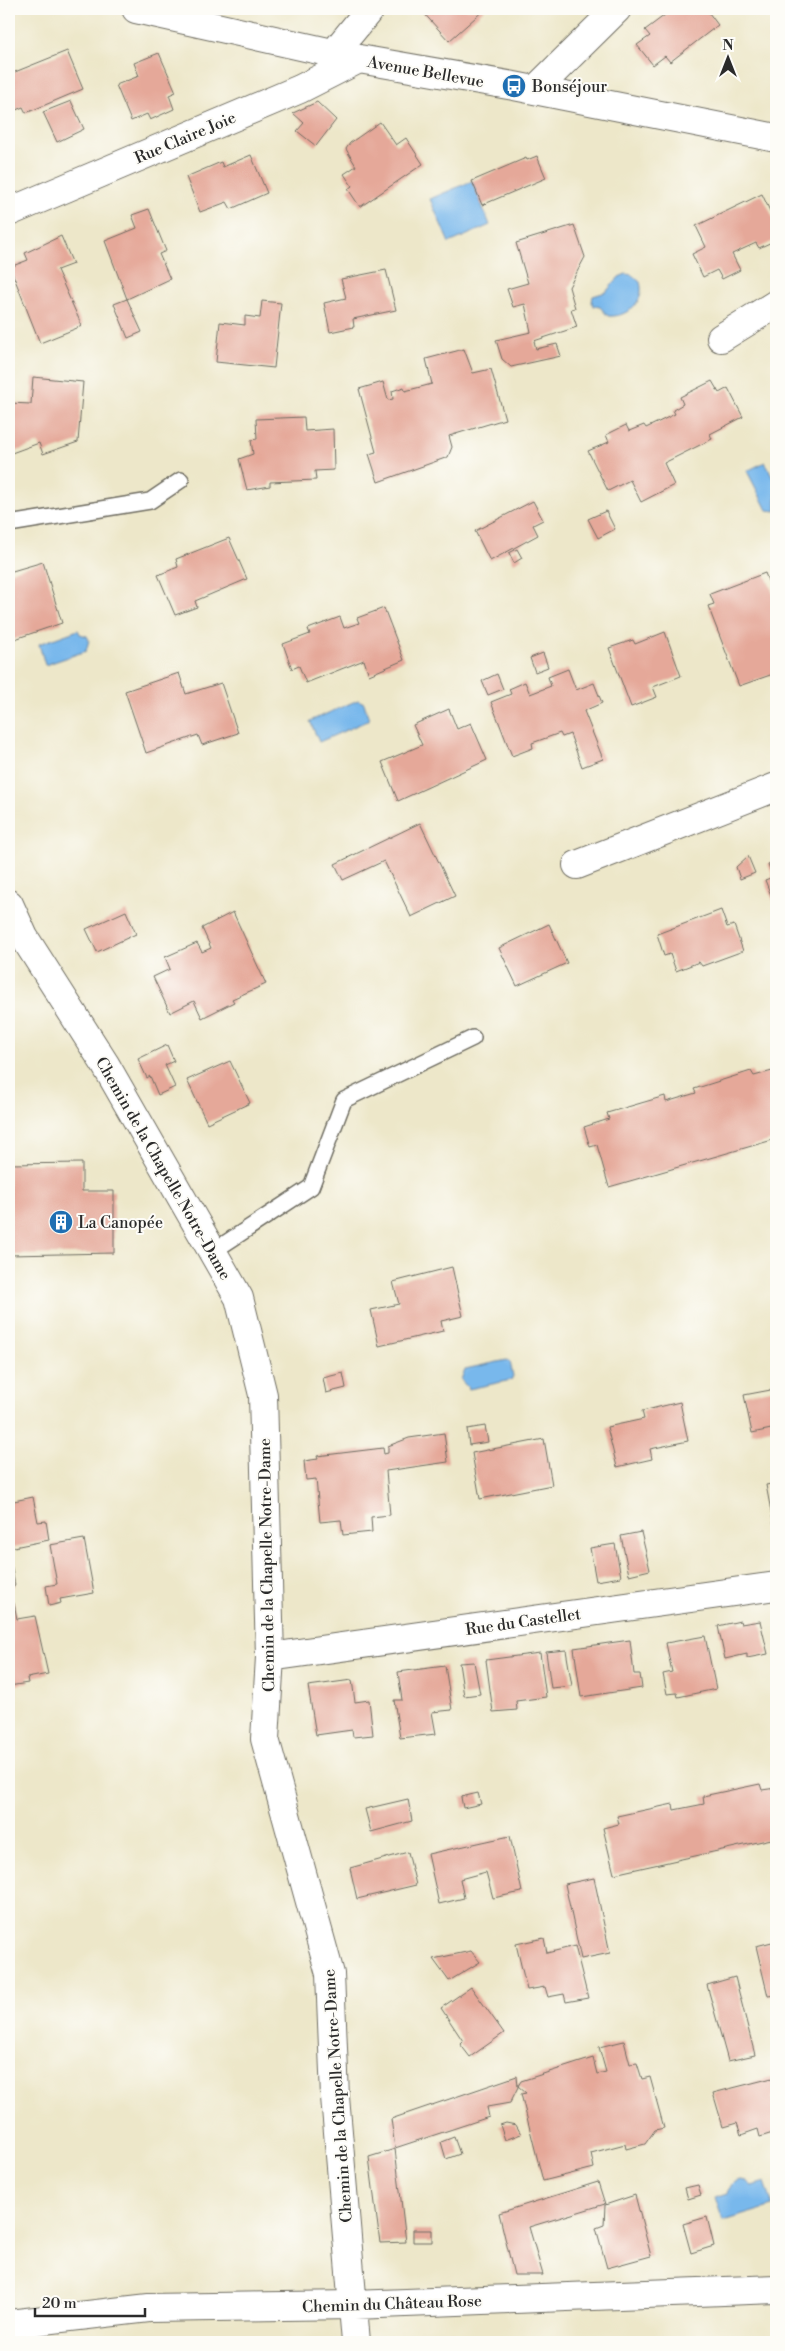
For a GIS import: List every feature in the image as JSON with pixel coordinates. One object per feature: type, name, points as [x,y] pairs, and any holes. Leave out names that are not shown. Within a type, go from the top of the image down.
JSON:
[{"type":"street","name":"Avenue Bellevue","points":[[136,9],[347,56],[535,90],[776,138]]},
{"type":"street","points":[[347,56],[370,9]]},
{"type":"street","points":[[535,90],[617,9]]},
{"type":"street","name":"Rue Claire Joie","points":[[9,212],[300,88],[347,56]]},
{"type":"street","points":[[721,338],[776,304]]},
{"type":"street","points":[[577,865],[776,787]]},
{"type":"street","name":"Chemin de la Chapelle Notre-Dame","points":[[9,904],[24,937],[105,1064],[239,1298],[264,1395],[270,1657],[265,1739],[330,1974],[335,2097],[356,2342]]},
{"type":"street","name":"Rue du Castellet","points":[[270,1657],[776,1586]]},
{"type":"street","name":"Chemin du Château Rose","points":[[9,2324],[149,2308],[354,2305],[776,2289]]},
{"type":"lane","points":[[9,524],[150,501],[181,480]]},
{"type":"lane","points":[[212,1252],[311,1187],[344,1100],[473,1038]]},
{"type":"water","points":[[472,181],[490,225],[449,243],[430,199]]},
{"type":"water","points":[[626,274],[632,275],[640,282],[640,296],[628,311],[615,316],[608,316],[600,307],[594,306],[592,302],[593,296],[606,292],[619,277]]},
{"type":"water","points":[[765,462],[776,483],[776,511],[767,510],[747,471]]},
{"type":"water","points":[[78,630],[80,634],[87,636],[89,640],[86,651],[45,665],[39,644]]},
{"type":"water","points":[[358,700],[364,703],[369,720],[319,742],[310,721]]},
{"type":"water","points":[[507,1360],[510,1362],[513,1376],[511,1380],[469,1389],[461,1380],[465,1369]]},
{"type":"water","points":[[740,2180],[746,2181],[752,2186],[765,2182],[773,2206],[723,2221],[715,2197],[728,2193],[732,2185]]},
{"type":"building","points":[[420,9],[485,9],[449,41]]},
{"type":"building","points":[[673,9],[706,9],[718,25],[670,62],[665,56],[653,65],[637,45],[650,36],[645,30]]},
{"type":"building","points":[[67,51],[83,89],[26,113],[23,107],[9,113],[9,82],[13,80],[10,74]]},
{"type":"building","points":[[159,53],[176,92],[169,95],[174,109],[150,120],[147,114],[131,121],[116,85],[139,76],[134,63]]},
{"type":"building","points":[[71,101],[84,129],[57,142],[43,112]]},
{"type":"building","points":[[317,102],[336,120],[316,146],[297,131],[304,123],[293,113]]},
{"type":"building","points":[[380,122],[396,145],[406,138],[423,164],[360,207],[348,189],[352,186],[344,174],[356,166],[346,149],[350,143]]},
{"type":"building","points":[[251,155],[267,193],[231,209],[227,202],[200,212],[186,177],[221,162],[223,167]]},
{"type":"building","points":[[537,156],[546,178],[482,205],[472,181],[526,158],[527,160]]},
{"type":"building","points":[[762,194],[776,224],[776,240],[759,248],[756,243],[732,254],[740,270],[722,279],[717,270],[703,277],[692,254],[706,247],[696,226]]},
{"type":"building","points":[[149,209],[166,251],[159,254],[170,279],[127,299],[105,241],[137,228],[132,215]]},
{"type":"building","points":[[574,225],[585,257],[569,287],[575,308],[571,309],[577,327],[534,341],[536,349],[557,344],[561,356],[511,367],[502,359],[496,340],[531,332],[525,304],[513,307],[507,289],[528,283],[516,243]]},
{"type":"building","points":[[61,236],[73,264],[57,270],[82,326],[40,343],[10,267],[28,260],[25,253]]},
{"type":"building","points":[[386,270],[396,310],[353,319],[354,327],[330,332],[324,303],[346,298],[341,279]]},
{"type":"building","points":[[127,299],[142,332],[128,338],[114,304]]},
{"type":"building","points":[[262,301],[281,303],[274,368],[216,362],[220,322],[245,325],[245,316],[260,318]]},
{"type":"building","points":[[464,349],[473,373],[491,369],[505,419],[449,436],[452,447],[448,457],[378,482],[369,454],[376,452],[359,389],[383,382],[388,400],[393,399],[392,391],[404,387],[405,391],[432,384],[426,359]]},
{"type":"building","points":[[33,377],[83,382],[78,442],[43,454],[39,443],[9,454],[9,403],[31,404]]},
{"type":"building","points":[[712,381],[719,393],[728,388],[743,417],[710,434],[712,439],[664,463],[674,485],[641,502],[630,480],[608,491],[588,451],[609,442],[606,435],[626,425],[629,431],[644,425],[646,428],[675,414],[673,410],[683,404],[680,397]]},
{"type":"building","points":[[304,417],[305,431],[333,429],[334,470],[315,471],[316,480],[270,482],[270,486],[247,490],[239,459],[253,454],[251,440],[257,439],[256,419]]},
{"type":"building","points":[[533,501],[543,520],[533,525],[538,535],[490,561],[475,531]]},
{"type":"building","points":[[606,511],[615,529],[598,538],[588,519]]},
{"type":"building","points":[[229,538],[247,579],[195,601],[197,607],[175,615],[158,575],[178,567],[176,559]]},
{"type":"building","points":[[517,549],[522,558],[514,563],[509,553]]},
{"type":"building","points":[[43,562],[62,623],[9,641],[9,572]]},
{"type":"building","points":[[765,573],[776,601],[776,673],[739,686],[708,606],[714,604],[710,594]]},
{"type":"building","points":[[384,608],[404,660],[369,675],[364,660],[306,683],[299,666],[292,669],[283,644],[310,634],[308,629],[340,617],[344,628],[359,623],[357,618]]},
{"type":"building","points":[[665,632],[681,676],[653,687],[657,697],[631,707],[609,648],[633,640],[635,644]]},
{"type":"building","points":[[543,653],[548,667],[535,672],[530,658]]},
{"type":"building","points":[[568,669],[576,690],[594,683],[602,703],[584,711],[603,759],[582,767],[570,734],[562,737],[560,733],[532,743],[533,748],[512,756],[491,702],[511,694],[509,689],[525,682],[530,694],[551,686],[548,677]]},
{"type":"building","points":[[179,673],[186,694],[221,683],[238,733],[202,745],[198,735],[146,753],[125,691]]},
{"type":"building","points":[[497,674],[503,689],[488,695],[482,681]]},
{"type":"building","points":[[449,709],[457,729],[471,723],[487,760],[398,801],[382,762],[422,745],[413,725]]},
{"type":"building","points":[[420,823],[455,896],[411,917],[384,861],[343,880],[335,864]]},
{"type":"building","points":[[748,856],[755,873],[740,879],[736,867]]},
{"type":"building","points":[[776,861],[776,908],[765,880],[773,877],[768,864]]},
{"type":"building","points":[[721,910],[727,927],[734,925],[743,951],[702,966],[699,962],[676,971],[670,954],[664,956],[657,934]]},
{"type":"building","points":[[126,911],[136,934],[97,952],[86,929]]},
{"type":"building","points":[[233,912],[266,984],[232,999],[234,1002],[202,1018],[194,1001],[170,1013],[153,977],[170,969],[165,957],[197,943],[202,952],[211,948],[202,928]]},
{"type":"building","points":[[549,924],[567,963],[517,986],[499,948]]},
{"type":"building","points":[[167,1045],[174,1061],[165,1065],[175,1087],[158,1095],[150,1076],[147,1078],[138,1059]]},
{"type":"building","points":[[230,1061],[250,1103],[207,1123],[187,1080]]},
{"type":"building","points":[[776,1070],[776,1139],[609,1187],[597,1145],[590,1147],[584,1127],[609,1119],[607,1113],[665,1096],[666,1102],[696,1093],[694,1089],[751,1071],[754,1076]]},
{"type":"building","name":"La Canopée","points":[[82,1163],[82,1191],[114,1191],[114,1253],[9,1255],[9,1164]]},
{"type":"building","points":[[452,1267],[463,1316],[441,1321],[443,1331],[379,1346],[371,1310],[399,1304],[393,1282]]},
{"type":"building","points":[[343,1373],[346,1388],[326,1393],[323,1378]]},
{"type":"building","points":[[776,1389],[776,1428],[752,1433],[744,1395]]},
{"type":"building","points":[[680,1402],[688,1441],[650,1449],[652,1459],[617,1467],[607,1427],[644,1419],[642,1411]]},
{"type":"building","points":[[485,1426],[488,1442],[469,1445],[467,1429]]},
{"type":"building","points":[[444,1433],[448,1462],[386,1471],[390,1515],[371,1517],[372,1532],[343,1535],[341,1520],[320,1522],[316,1479],[306,1480],[304,1461],[318,1459],[317,1456],[383,1448],[384,1454],[388,1453],[388,1446],[409,1438]]},
{"type":"building","points":[[544,1439],[552,1485],[480,1499],[472,1453]]},
{"type":"building","points":[[776,1483],[776,1532],[775,1532],[766,1485]]},
{"type":"building","points":[[33,1497],[38,1522],[46,1521],[49,1540],[9,1548],[9,1502]]},
{"type":"building","points":[[641,1532],[650,1570],[629,1575],[621,1536]]},
{"type":"building","points":[[84,1539],[94,1593],[60,1599],[61,1603],[49,1606],[46,1586],[57,1584],[50,1545]]},
{"type":"building","points":[[615,1544],[621,1577],[596,1581],[590,1548]]},
{"type":"building","points":[[11,1563],[15,1586],[9,1587],[9,1564]]},
{"type":"building","points":[[14,1603],[17,1619],[35,1616],[48,1674],[27,1678],[28,1683],[9,1686],[9,1604]]},
{"type":"building","points":[[740,1621],[741,1624],[760,1621],[768,1654],[747,1658],[747,1654],[725,1659],[718,1626]]},
{"type":"building","points":[[705,1636],[716,1689],[678,1697],[677,1693],[667,1694],[663,1674],[672,1672],[666,1643]]},
{"type":"building","points":[[630,1640],[634,1674],[640,1674],[642,1688],[581,1697],[574,1648]]},
{"type":"building","points":[[566,1650],[572,1686],[551,1688],[546,1652]]},
{"type":"building","points":[[540,1653],[546,1697],[516,1701],[517,1710],[493,1712],[486,1660]]},
{"type":"building","points":[[474,1662],[480,1694],[464,1696],[459,1663]]},
{"type":"building","points":[[445,1666],[452,1710],[432,1712],[436,1734],[400,1738],[394,1700],[402,1700],[398,1672]]},
{"type":"building","points":[[352,1680],[355,1702],[369,1700],[373,1735],[353,1737],[352,1730],[316,1735],[308,1686]]},
{"type":"building","points":[[760,1784],[762,1790],[776,1788],[776,1838],[614,1874],[603,1828],[619,1824],[617,1816],[673,1804],[674,1810],[704,1804],[703,1796]]},
{"type":"building","points":[[478,1793],[481,1804],[463,1808],[461,1797]]},
{"type":"building","points":[[408,1799],[412,1821],[371,1832],[365,1809]]},
{"type":"building","points":[[510,1836],[522,1892],[493,1898],[486,1872],[460,1879],[464,1898],[439,1904],[428,1854]]},
{"type":"building","points":[[408,1852],[416,1885],[357,1899],[350,1868]]},
{"type":"building","points":[[594,1878],[610,1953],[581,1959],[565,1884]]},
{"type":"building","points":[[544,1938],[547,1953],[575,1946],[588,1998],[566,2002],[564,1994],[548,1997],[545,1987],[527,1990],[516,1944]]},
{"type":"building","points":[[776,1941],[776,1995],[768,1996],[756,1946]]},
{"type":"building","points":[[471,1951],[480,1962],[449,1981],[433,1959]]},
{"type":"building","points":[[735,1977],[755,2055],[728,2061],[707,1985]]},
{"type":"building","points":[[471,1987],[504,2033],[470,2057],[460,2044],[463,2041],[441,2008]]},
{"type":"building","points":[[624,2041],[630,2064],[637,2063],[642,2079],[650,2077],[664,2128],[655,2130],[645,2144],[626,2149],[625,2144],[591,2153],[594,2168],[543,2181],[521,2094],[526,2093],[518,2086],[521,2081],[593,2058],[597,2074],[606,2072],[599,2047]]},
{"type":"building","points":[[517,2076],[518,2087],[510,2103],[487,2107],[489,2117],[395,2148],[391,2119]]},
{"type":"building","points":[[776,2077],[776,2096],[772,2097],[776,2114],[776,2132],[760,2137],[758,2129],[741,2135],[737,2123],[723,2127],[713,2093]]},
{"type":"building","points":[[506,2123],[516,2125],[521,2134],[505,2140],[500,2125]]},
{"type":"building","points":[[454,2137],[460,2154],[446,2159],[441,2142]]},
{"type":"building","points":[[395,2149],[406,2242],[380,2243],[369,2157]]},
{"type":"building","points":[[598,2182],[605,2204],[529,2227],[543,2275],[514,2275],[499,2213]]},
{"type":"building","points":[[698,2185],[701,2195],[688,2199],[685,2188]]},
{"type":"building","points":[[635,2195],[651,2256],[607,2268],[596,2228],[604,2225],[605,2205]]},
{"type":"building","points":[[707,2217],[714,2246],[691,2253],[683,2224]]},
{"type":"building","points":[[413,2230],[432,2230],[432,2242],[413,2242]]},
{"type":"place","name":"Bonséjour","points":[[514,86]]},
{"type":"place","name":"La Canopée","points":[[61,1222]]}]
